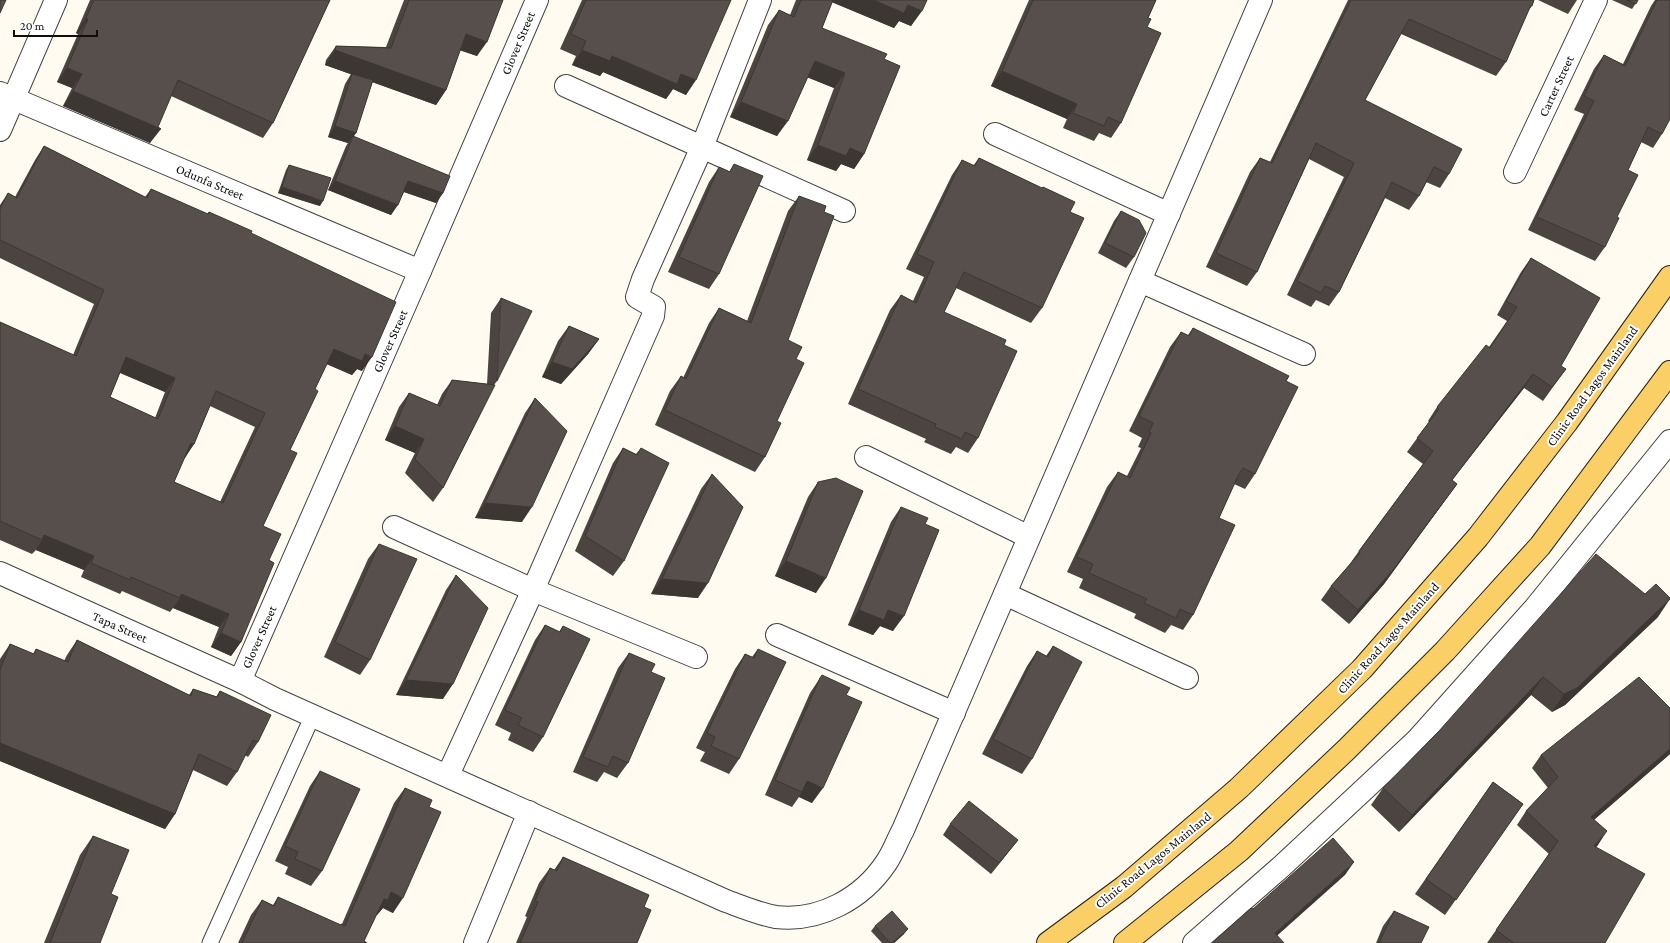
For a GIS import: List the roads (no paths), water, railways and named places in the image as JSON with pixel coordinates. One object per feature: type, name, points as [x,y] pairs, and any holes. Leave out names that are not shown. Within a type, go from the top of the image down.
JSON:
[{"type":"main road","name":"Clinic Road Lagos Mainland","points":[[1048,943],[1124,887],[1239,788],[1362,669],[1478,537],[1566,422],[1670,277]]},
{"type":"main road","points":[[1125,943],[1239,851],[1346,750],[1445,651],[1540,546],[1670,372]]},
{"type":"street","points":[[0,130],[7,96],[56,0]]},
{"type":"street","name":"Glover Street","points":[[240,681],[420,272],[537,0]]},
{"type":"street","points":[[448,775],[533,590],[653,316],[654,307],[637,298],[643,279],[702,146],[760,0]]},
{"type":"street","name":"Tapa Street","points":[[0,572],[240,681],[275,699],[448,775],[726,901],[776,917],[811,916],[842,905],[867,885],[886,863],[903,830],[1260,0]]},
{"type":"street","name":"Carter Street","points":[[1515,172],[1596,0]]},
{"type":"street","points":[[566,86],[844,211]]},
{"type":"street","name":"Odunfa Street","points":[[7,96],[420,272]]},
{"type":"street","points":[[995,134],[1169,214]]},
{"type":"street","points":[[1140,281],[1304,354]]},
{"type":"street","points":[[1194,943],[1282,866],[1417,740],[1535,608],[1670,441]]},
{"type":"street","points":[[866,457],[1029,537]]},
{"type":"street","points":[[394,527],[533,590],[696,657]]},
{"type":"street","points":[[1005,594],[1187,678]]},
{"type":"street","points":[[777,635],[954,713]]},
{"type":"street","points":[[475,943],[529,812]]},
{"type":"lane","points":[[210,943],[314,715]]}]
